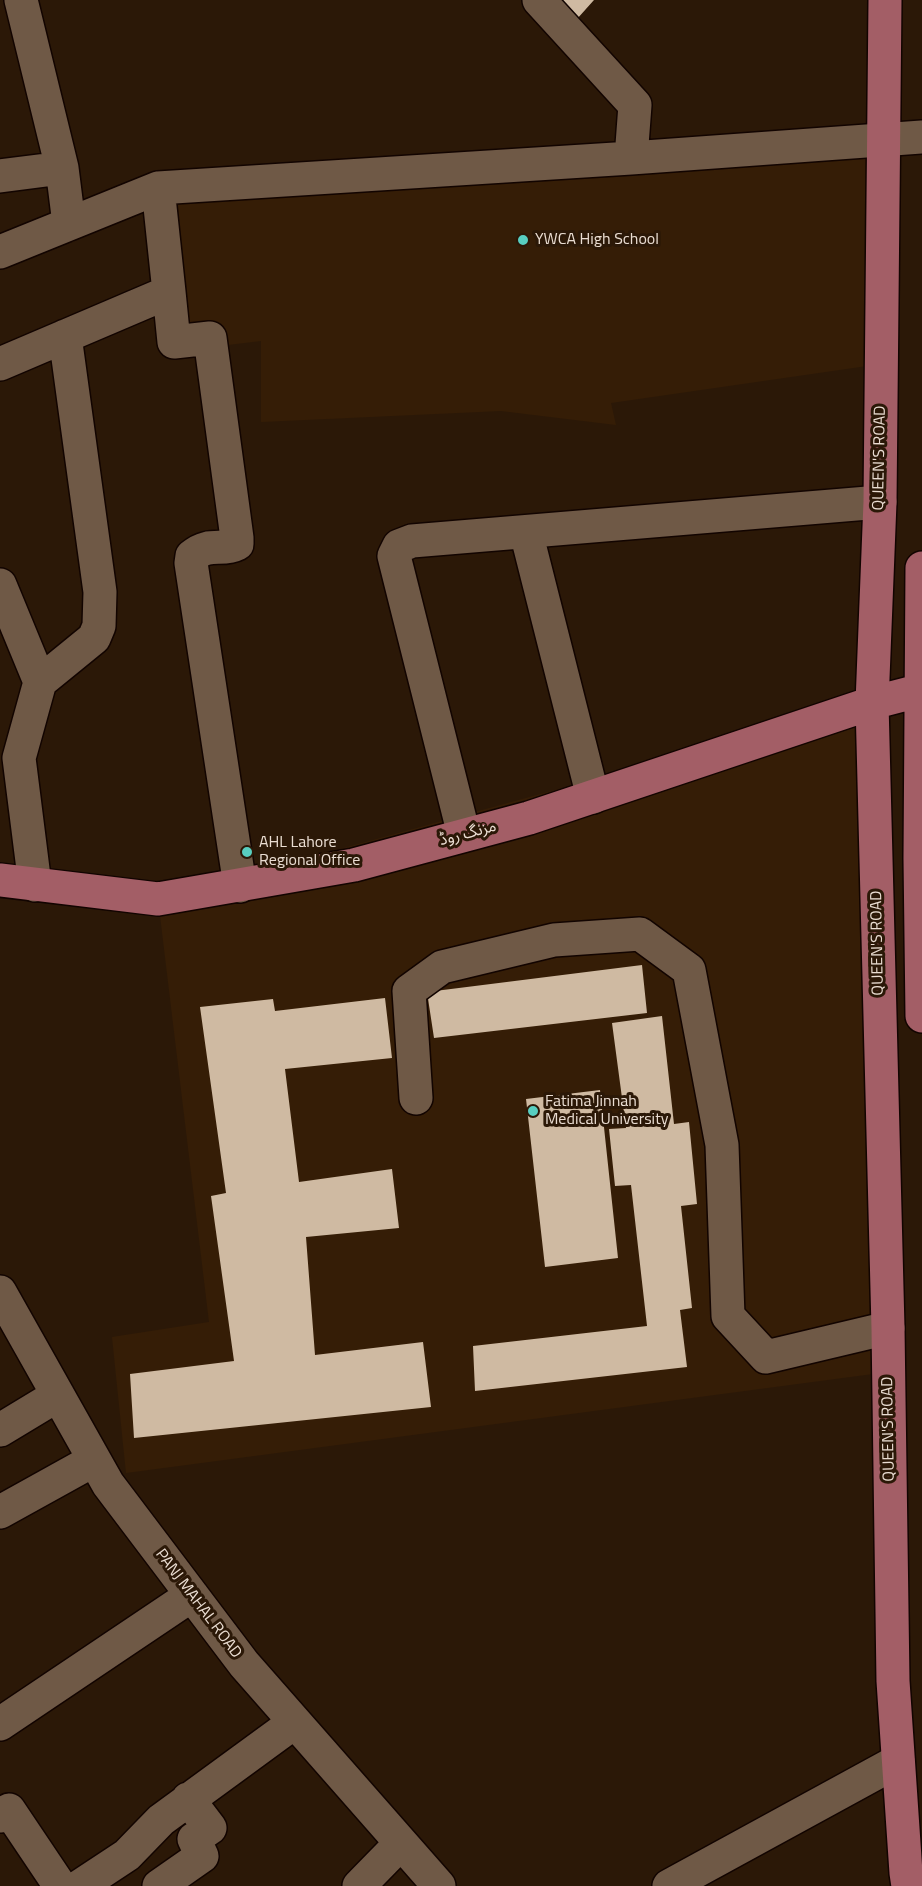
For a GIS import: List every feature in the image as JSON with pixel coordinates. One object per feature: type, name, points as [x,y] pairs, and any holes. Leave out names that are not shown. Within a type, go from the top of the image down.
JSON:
[{"type":"main road","name":"QUEEN'S ROAD","points":[[885,0],[880,502],[872,703],[888,1328],[893,1681],[906,1873],[909,1886]]},
{"type":"main road","points":[[922,568],[922,1016]]},
{"type":"main road","name":"مزنگ روڈ","points":[[0,880],[158,899],[354,865],[593,797],[872,703],[921,690]]},
{"type":"street","points":[[21,0],[62,168],[69,224]]},
{"type":"street","points":[[539,0],[635,105],[631,158]]},
{"type":"street","points":[[0,252],[158,188],[922,137]]},
{"type":"street","points":[[0,176],[62,168]]},
{"type":"street","points":[[158,188],[174,342],[210,338],[237,538],[237,544],[231,547],[212,546],[198,551],[192,556],[191,563],[240,886]]},
{"type":"street","points":[[0,364],[170,292]]},
{"type":"street","points":[[35,885],[10,757],[40,682],[94,638],[99,626],[100,592],[64,336]]},
{"type":"street","points":[[464,835],[394,556],[399,546],[412,541],[880,502]]},
{"type":"street","points":[[526,532],[593,797]]},
{"type":"street","points":[[0,585],[40,682]]},
{"type":"street","points":[[417,1098],[409,991],[442,968],[453,965],[555,940],[640,934],[689,970],[722,1145],[728,1316],[766,1358],[888,1328]]},
{"type":"street","name":"PANJ MAHAL ROAD","points":[[0,1293],[108,1484],[244,1664],[439,1886]]},
{"type":"street","points":[[0,1430],[58,1395]]},
{"type":"street","points":[[0,1512],[94,1460]]},
{"type":"street","points":[[0,1724],[192,1595]]},
{"type":"street","points":[[81,1886],[127,1855],[161,1820],[188,1799],[295,1722]]},
{"type":"street","points":[[669,1886],[898,1761]]},
{"type":"street","points":[[159,1886],[202,1856],[194,1839],[210,1828],[188,1799]]},
{"type":"street","points":[[0,1816],[9,1810],[60,1886]]},
{"type":"street","points":[[359,1886],[401,1843]]},
{"type":"shaded area","name":"YWCA High School","points":[[884,141],[881,364],[611,403],[616,425],[501,411],[261,422],[261,341],[211,347],[174,342],[158,188]]},
{"type":"shaded area","name":"Fatima Jinnah Medical University","points":[[872,703],[888,1372],[126,1473],[112,1337],[209,1322],[158,899]]},
{"type":"building","points":[[555,0],[594,0],[577,19]]},
{"type":"building","points":[[642,965],[647,1013],[434,1038],[427,992]]},
{"type":"building","points":[[385,998],[392,1058],[285,1069],[299,1182],[392,1169],[399,1228],[306,1237],[315,1355],[423,1342],[431,1407],[134,1438],[130,1374],[234,1361],[211,1196],[226,1193],[200,1007],[273,999],[275,1011]]},
{"type":"building","points":[[662,1016],[674,1124],[689,1122],[697,1204],[681,1206],[692,1308],[680,1310],[687,1367],[475,1391],[473,1346],[647,1326],[631,1185],[615,1186],[609,1129],[626,1128],[612,1023]]},
{"type":"building","points":[[600,1090],[618,1258],[545,1267],[526,1099]]},
{"type":"place","name":"YWCA High School","points":[[523,240]]},
{"type":"place","name":"AHL Lahore Regional Office","points":[[247,852]]},
{"type":"place","name":"Fatima Jinnah Medical University","points":[[533,1111]]}]
